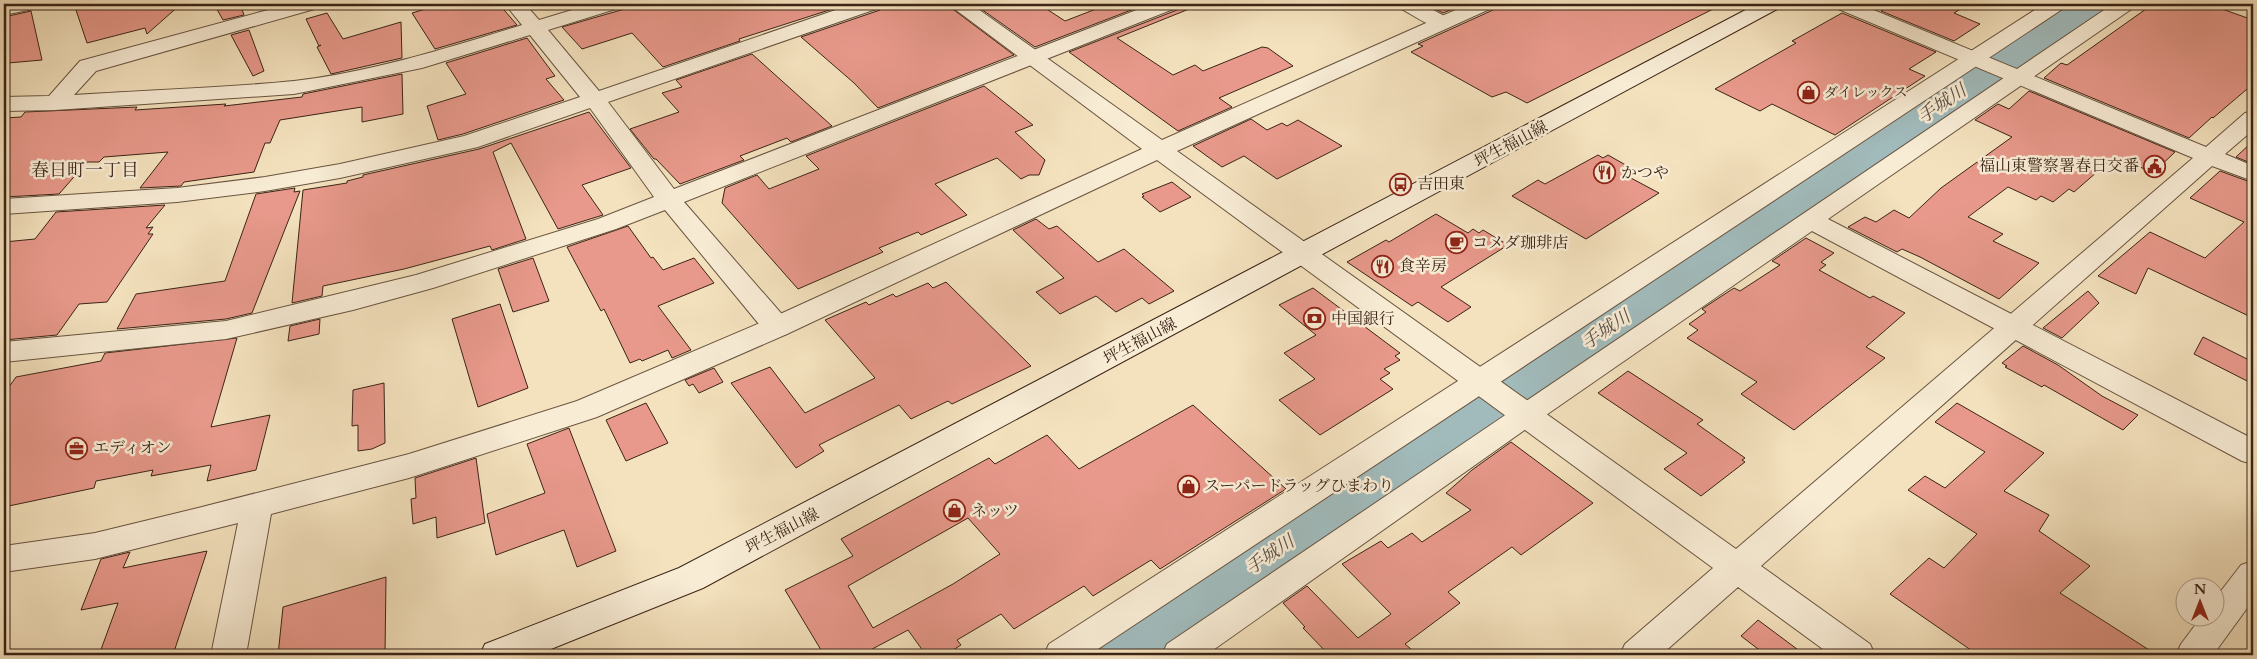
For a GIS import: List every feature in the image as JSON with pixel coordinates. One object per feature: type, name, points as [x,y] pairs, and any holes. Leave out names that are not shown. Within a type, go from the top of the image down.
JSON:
[{"type":"street","points":[[4,9],[30,4]]},
{"type":"street","points":[[55,103],[88,66],[311,4]]},
{"type":"street","points":[[515,4],[594,99],[669,200],[777,327]]},
{"type":"street","points":[[4,104],[55,103],[320,83],[422,62],[612,4]]},
{"type":"street","points":[[4,207],[177,195],[265,184],[340,171],[470,142],[872,4]]},
{"type":"street","points":[[958,4],[1302,255],[1485,383],[1735,568],[1858,655]]},
{"type":"street","points":[[4,352],[226,330],[354,302],[532,249],[607,224],[828,139],[1031,56],[1169,4]]},
{"type":"street","points":[[1407,4],[1443,23]]},
{"type":"street","points":[[4,560],[95,546],[258,506],[409,466],[587,409],[777,327],[1159,150],[1485,4]]},
{"type":"street","name":"坪生福山線","points":[[497,655],[691,578],[1772,4]]},
{"type":"street","points":[[1843,4],[1974,60],[2253,174]]},
{"type":"street","points":[[1061,655],[1485,383],[2057,4]]},
{"type":"street","points":[[1179,655],[1522,410],[1810,220],[2013,76],[2126,4]]},
{"type":"street","points":[[1637,655],[2253,118]]},
{"type":"street","points":[[1810,220],[2253,454]]},
{"type":"street","points":[[229,655],[258,506]]},
{"type":"street","points":[[2193,655],[2253,575]]},
{"type":"building","points":[[100,4],[181,4],[147,34],[145,28],[87,43],[76,10]]},
{"type":"building","points":[[214,4],[240,4],[244,15],[223,20]]},
{"type":"building","points":[[443,4],[499,4],[517,25],[435,49],[412,13]]},
{"type":"building","points":[[642,4],[848,4],[739,39],[740,41],[663,67],[632,33],[582,49],[562,27]]},
{"type":"building","points":[[884,4],[946,4],[1014,55],[878,108],[854,83],[801,37],[880,10]]},
{"type":"building","points":[[974,4],[1039,4],[1065,21],[1109,4],[1147,4],[1035,47]]},
{"type":"building","points":[[1181,4],[1199,5],[1117,38],[1173,75],[1195,65],[1203,71],[1262,47],[1268,48],[1293,66],[1219,98],[1232,107],[1178,131],[1069,52],[1177,10]]},
{"type":"building","points":[[1426,4],[1465,4],[1443,13]]},
{"type":"building","points":[[1497,4],[1723,4],[1527,103],[1506,92],[1492,97],[1411,52],[1423,46],[1418,44],[1493,10]]},
{"type":"building","points":[[1893,4],[1969,4],[1954,13],[1980,24],[1954,41],[1881,11]]},
{"type":"building","points":[[2153,4],[2208,4],[2253,20],[2253,84],[2189,138],[2044,78],[2061,63],[2067,65]]},
{"type":"building","points":[[31,11],[42,60],[8,63],[4,17]]},
{"type":"building","points":[[327,13],[343,39],[401,22],[402,58],[331,74],[317,47],[319,46],[306,19]]},
{"type":"building","points":[[1842,13],[1936,52],[1909,69],[1925,76],[1835,135],[1772,104],[1760,111],[1715,89],[1796,43],[1792,41]]},
{"type":"building","points":[[249,30],[264,71],[253,76],[231,35]]},
{"type":"building","points":[[527,38],[555,76],[546,79],[564,100],[463,134],[438,140],[427,106],[466,94],[446,63]]},
{"type":"building","points":[[752,54],[832,126],[791,142],[787,138],[740,156],[744,160],[680,184],[654,159],[630,129],[679,112],[662,93],[682,87],[676,80]]},
{"type":"building","points":[[402,74],[403,114],[362,122],[362,107],[280,120],[270,143],[265,143],[254,172],[184,182],[181,186],[140,188],[168,152],[104,157],[99,162],[87,162],[59,194],[4,197],[4,118],[21,117],[25,112],[137,107],[135,110],[226,104],[224,106],[302,97],[303,94]]},
{"type":"building","points":[[984,86],[1033,125],[1015,132],[1045,160],[1039,175],[1029,175],[1021,179],[997,158],[935,184],[967,215],[921,235],[918,232],[879,248],[883,252],[798,289],[722,203],[725,188],[757,175],[769,189],[819,169],[806,156]]},
{"type":"building","points":[[2029,91],[2175,152],[2154,172],[2113,158],[2074,192],[2069,189],[2053,202],[2041,196],[2036,200],[2008,187],[1968,217],[2003,234],[1993,241],[2039,263],[1999,299],[1920,257],[1902,249],[1897,252],[1848,227],[1865,217],[1876,222],[1894,210],[1909,218],[1941,188],[2012,137],[1975,120],[1998,104],[2009,109]]},
{"type":"building","points":[[589,112],[631,168],[582,185],[603,215],[558,229],[511,143],[493,152],[526,239],[492,250],[490,246],[404,269],[323,286],[322,296],[292,303],[303,190],[347,183],[347,181],[363,177],[363,175],[479,149]]},
{"type":"building","points":[[1251,119],[1267,130],[1282,123],[1287,126],[1298,120],[1342,146],[1277,179],[1244,156],[1222,167],[1193,146]]},
{"type":"building","points":[[2253,141],[2253,164],[2236,157]]},
{"type":"building","points":[[1598,155],[1603,158],[1608,155],[1638,172],[1629,177],[1659,193],[1586,239],[1512,196],[1538,180],[1545,184]]},
{"type":"building","points":[[2220,171],[2253,183],[2253,318],[2148,268],[2136,294],[2098,276],[2150,232],[2205,258],[2244,222],[2190,198]]},
{"type":"building","points":[[1172,182],[1191,197],[1160,212],[1142,197],[1144,196],[1142,194]]},
{"type":"building","points":[[295,188],[294,192],[300,191],[252,313],[226,319],[117,329],[136,294],[225,281],[256,194]]},
{"type":"building","points":[[165,205],[146,228],[153,227],[148,234],[153,234],[107,302],[79,304],[57,335],[4,340],[4,242],[35,239],[56,212]]},
{"type":"building","points":[[1436,214],[1468,233],[1473,229],[1479,233],[1483,230],[1508,245],[1441,287],[1471,307],[1448,322],[1418,302],[1412,306],[1347,262],[1386,240],[1389,242]]},
{"type":"building","points":[[1036,219],[1049,229],[1057,226],[1098,262],[1124,249],[1174,291],[1149,304],[1142,298],[1116,312],[1096,296],[1060,314],[1036,292],[1064,278],[1013,230]]},
{"type":"building","points":[[628,226],[651,258],[653,257],[663,270],[694,258],[714,283],[658,306],[691,350],[672,358],[668,350],[642,361],[640,359],[630,363],[604,309],[601,311],[567,247]]},
{"type":"building","points":[[1806,238],[1834,253],[1821,262],[1826,265],[1819,270],[1870,298],[1873,296],[1905,313],[1866,347],[1885,358],[1794,430],[1741,394],[1757,382],[1687,338],[1698,330],[1689,324],[1706,312],[1702,309],[1734,288],[1740,291],[1780,265],[1772,261]]},
{"type":"building","points":[[533,258],[549,301],[513,312],[498,269]]},
{"type":"building","points":[[946,282],[1031,366],[952,404],[948,401],[911,419],[899,405],[819,445],[824,451],[796,468],[731,383],[770,367],[805,413],[875,378],[825,320],[866,302],[869,305],[893,294],[896,297],[928,283],[933,288]]},
{"type":"building","points":[[1313,288],[1400,353],[1395,356],[1400,360],[1384,369],[1390,373],[1380,379],[1393,389],[1320,435],[1279,400],[1315,379],[1284,353],[1316,335],[1279,305]]},
{"type":"building","points":[[2088,291],[2099,303],[2062,338],[2043,328]]},
{"type":"building","points":[[500,304],[528,388],[478,407],[452,319]]},
{"type":"building","points":[[320,319],[319,334],[288,341],[290,326]]},
{"type":"building","points":[[2203,337],[2253,362],[2253,384],[2194,354]]},
{"type":"building","points":[[237,338],[211,427],[270,415],[256,470],[207,481],[211,465],[151,476],[153,470],[96,481],[94,488],[4,507],[4,394],[16,377],[101,361],[105,353]]},
{"type":"building","points":[[2023,346],[2058,365],[2102,396],[2138,415],[2123,430],[2044,385],[2042,387],[2005,367],[2007,366],[2002,363]]},
{"type":"building","points":[[714,368],[723,382],[699,393],[693,384],[689,386],[685,380]]},
{"type":"building","points":[[1628,371],[1703,420],[1697,424],[1745,458],[1742,460],[1745,462],[1701,496],[1664,469],[1687,453],[1598,393]]},
{"type":"building","points":[[384,383],[385,443],[372,449],[358,451],[358,425],[352,426],[353,390]]},
{"type":"building","points":[[646,403],[668,443],[626,461],[606,420]]},
{"type":"building","points":[[1957,403],[2044,453],[2004,491],[2049,515],[2039,531],[2090,566],[2060,593],[2157,655],[1978,655],[1890,594],[1929,558],[1944,568],[1977,534],[1908,490],[1925,476],[1945,488],[1985,452],[1935,422]]},
{"type":"building","points":[[1193,405],[1286,489],[1160,569],[1151,560],[1093,596],[1084,586],[1014,629],[1001,614],[957,640],[961,645],[945,655],[926,655],[908,630],[861,655],[824,655],[785,590],[853,556],[841,539],[989,458],[995,464],[1047,435],[1079,469]],"holes":[[[968,518],[1000,554],[953,584],[873,628],[848,586]]]},
{"type":"building","points":[[569,428],[616,551],[577,567],[564,530],[496,555],[487,514],[545,493],[527,444]]},
{"type":"building","points":[[1511,442],[1593,503],[1521,555],[1512,547],[1448,592],[1460,603],[1405,644],[1418,655],[1329,655],[1303,628],[1305,627],[1283,603],[1307,586],[1358,638],[1391,614],[1342,564],[1381,541],[1388,548],[1412,533],[1422,542],[1471,510],[1446,493],[1472,470]]},
{"type":"building","points":[[476,458],[485,523],[437,538],[436,517],[413,524],[411,499],[416,498],[415,478]]},
{"type":"building","points":[[207,551],[173,655],[99,655],[118,603],[81,610],[101,559],[130,552],[123,568]]},
{"type":"building","points":[[386,577],[385,655],[278,655],[283,607]]},
{"type":"building","points":[[1758,620],[1805,655],[1766,655],[1741,636]]},
{"type":"waterway","name":"手城川","points":[[1121,655],[2091,4]]},
{"type":"place","name":"ダイレックス","points":[[1808,92]]},
{"type":"place","name":"福山東警察署春日交番","points":[[2155,166]]},
{"type":"place","name":"かつや","points":[[1605,173]]},
{"type":"place","name":"吉田東","points":[[1401,184]]},
{"type":"place","name":"コメダ珈琲店","points":[[1456,243]]},
{"type":"place","name":"食辛房","points":[[1383,266]]},
{"type":"place","name":"中国銀行","points":[[1315,319]]},
{"type":"place","name":"エディオン","points":[[77,448]]},
{"type":"place","name":"スーパードラッグひまわり","points":[[1188,486]]},
{"type":"place","name":"ネッツ","points":[[955,511]]},
{"type":"district","name":"春日町一丁目","points":[[85,170]]}]
